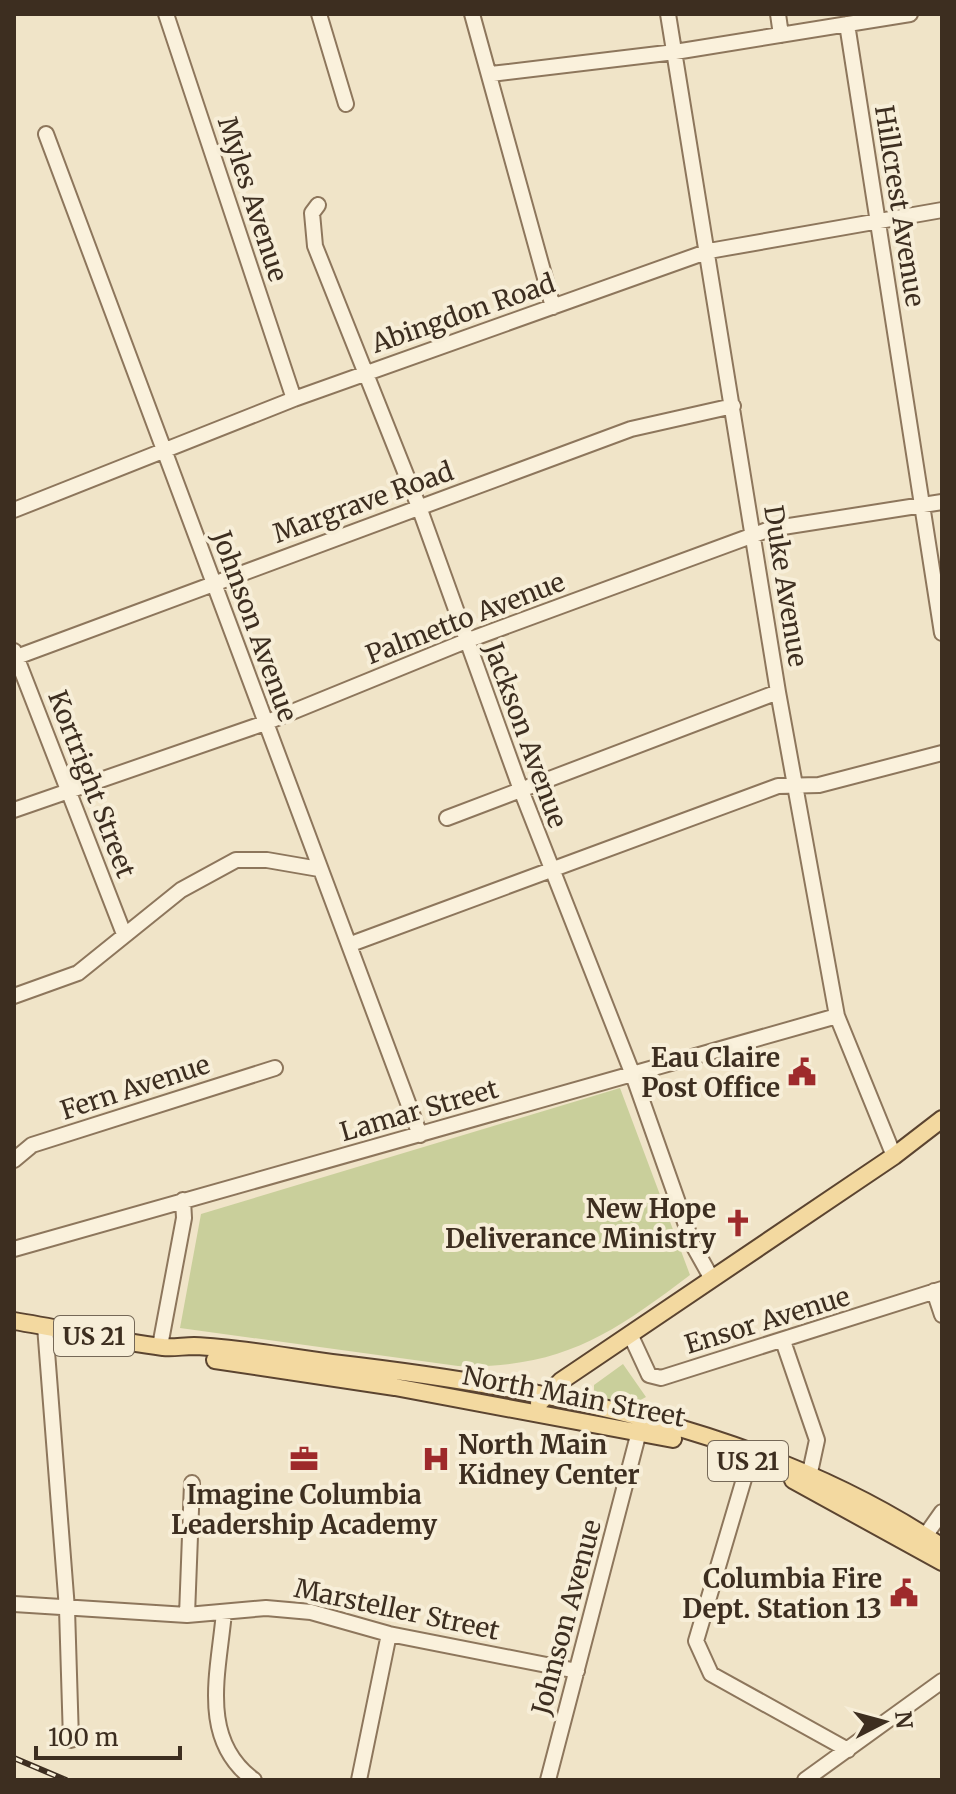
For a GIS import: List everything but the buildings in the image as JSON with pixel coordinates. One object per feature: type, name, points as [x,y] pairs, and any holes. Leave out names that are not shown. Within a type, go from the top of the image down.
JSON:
[{"type":"main road","points":[[535,1412],[543,1396],[894,1156],[942,1119]]},
{"type":"main road","name":"North Main Street","points":[[14,1321],[167,1347],[208,1358],[535,1412],[641,1425]]},
{"type":"main road","name":"North Main Street","points":[[167,1347],[194,1346],[396,1370],[543,1396],[751,1456],[809,1481],[921,1541],[942,1547]]},
{"type":"main road","name":"North Main Street","points":[[921,1541],[942,1562]]},
{"type":"street","name":"Myles Avenue","points":[[166,14],[294,399]]},
{"type":"street","points":[[319,14],[346,104]]},
{"type":"street","points":[[472,14],[553,307]]},
{"type":"street","name":"Duke Avenue","points":[[668,14],[709,251],[778,692],[837,1016],[894,1156]]},
{"type":"street","points":[[778,14],[781,35]]},
{"type":"street","points":[[491,74],[675,52],[910,14]]},
{"type":"street","name":"Hillcrest Avenue","points":[[847,24],[942,633]]},
{"type":"street","name":"Johnson Avenue","points":[[46,134],[420,1135]]},
{"type":"street","name":"Jackson Avenue","points":[[318,205],[312,213],[315,246],[419,507],[521,790],[633,1075],[693,1245],[712,1279]]},
{"type":"street","name":"Abingdon Road","points":[[14,510],[294,399],[709,251],[942,210]]},
{"type":"street","name":"Margrave Road","points":[[15,655],[631,429],[733,406]]},
{"type":"street","name":"Palmetto Avenue","points":[[14,810],[265,723],[466,641],[770,529],[942,502]]},
{"type":"street","name":"Kortright Street","points":[[15,655],[70,789],[124,934]]},
{"type":"street","points":[[447,818],[778,692]]},
{"type":"street","points":[[351,944],[778,786],[819,785],[942,753]]},
{"type":"street","points":[[14,996],[78,973],[181,890],[236,860],[267,860],[319,869]]},
{"type":"street","name":"Lamar Street","points":[[14,1249],[837,1016]]},
{"type":"street","name":"Fern Avenue","points":[[14,1160],[32,1145],[275,1068]]},
{"type":"street","points":[[167,1347],[184,1218],[183,1200]]},
{"type":"street","points":[[938,1290],[942,1315]]},
{"type":"street","name":"Ensor Avenue","points":[[630,1334],[649,1375],[661,1378],[938,1290]]},
{"type":"street","points":[[45,1326],[67,1609],[71,1740]]},
{"type":"street","points":[[783,1341],[817,1440],[809,1481]]},
{"type":"street","name":"Johnson Avenue","points":[[548,1780],[641,1425]]},
{"type":"street","points":[[751,1456],[696,1641],[711,1674],[848,1750]]},
{"type":"street","points":[[187,1615],[192,1483]]},
{"type":"street","points":[[921,1541],[942,1512]]},
{"type":"street","name":"Marsteller Street","points":[[14,1604],[187,1615],[266,1608],[311,1612],[389,1634],[577,1671]]},
{"type":"street","points":[[224,1612],[215,1721],[220,1739],[254,1780]]},
{"type":"street","points":[[359,1780],[389,1634]]},
{"type":"street","points":[[805,1780],[942,1681]]},
{"type":"green space","points":[[620,1088],[690,1275],[609,1331],[583,1344],[526,1361],[458,1366],[180,1328],[201,1214]]},
{"type":"green space","points":[[623,1364],[646,1397],[626,1408],[594,1398],[594,1385]]},
{"type":"railway","points":[[14,1758],[66,1780]]},
{"type":"place","name":"Eau Claire Post Office","points":[[802,1072]]},
{"type":"place","name":"New Hope Deliverance Ministry","points":[[738,1223]]},
{"type":"place","name":"Imagine Columbia Leadership Academy","points":[[304,1459]]},
{"type":"place","name":"North Main Kidney Center","points":[[436,1459]]},
{"type":"place","name":"Columbia Fire Dept. Station 13","points":[[904,1593]]}]
